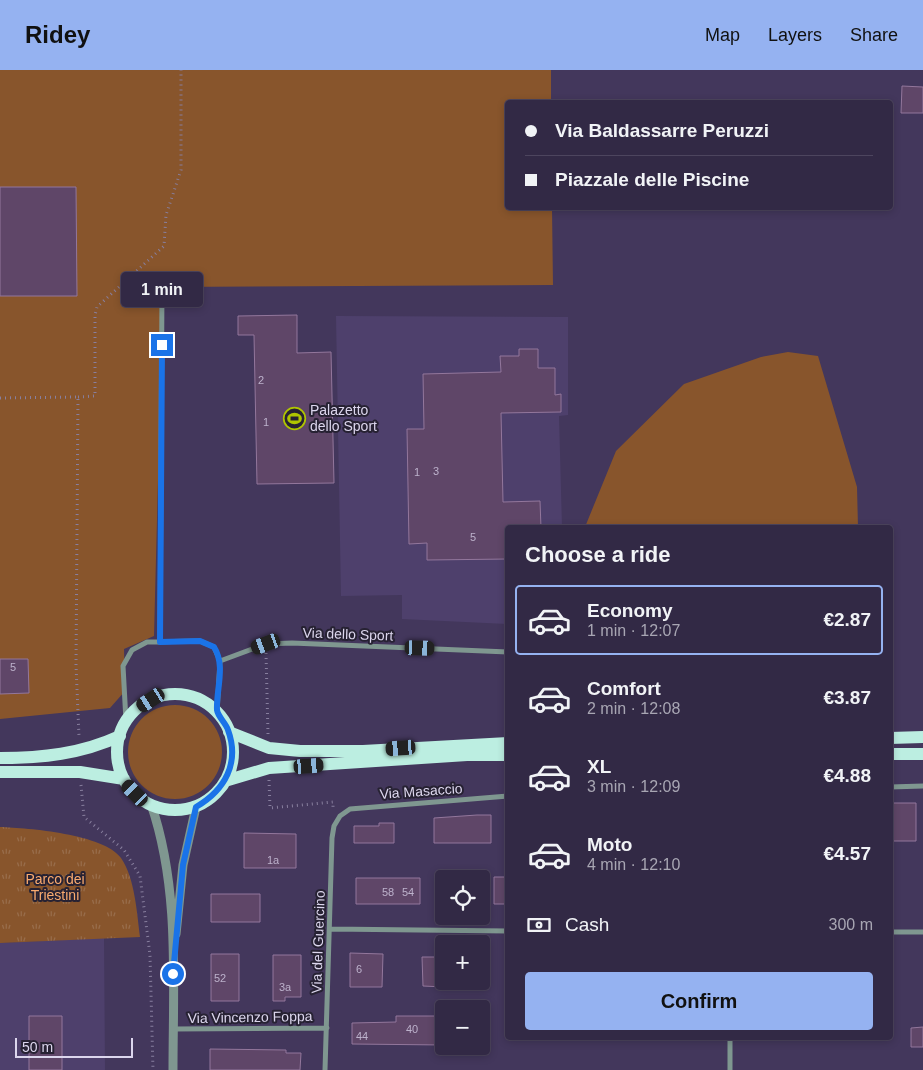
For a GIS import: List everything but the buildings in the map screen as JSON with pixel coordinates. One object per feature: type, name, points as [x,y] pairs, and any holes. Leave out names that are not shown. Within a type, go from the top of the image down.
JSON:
[{"type":"main road","points":[[169,695],[186,696],[195,699],[217,713],[229,732],[233,745],[232,763],[225,782],[212,798],[196,807],[178,810],[160,808],[144,801],[124,779],[120,769],[117,753],[120,736],[126,721],[137,709],[151,700],[169,695]]},
{"type":"main road","points":[[229,732],[269,748],[300,752],[363,751],[505,743]]},
{"type":"main road","points":[[0,758],[58,755],[99,746],[120,736]]},
{"type":"main road","points":[[893,738],[923,737]]},
{"type":"main road","points":[[893,754],[923,754]]},
{"type":"main road","points":[[225,782],[269,768],[467,755],[505,755]]},
{"type":"main road","points":[[0,772],[80,772],[124,779]]},
{"type":"street","points":[[160,642],[162,286]]},
{"type":"street","points":[[126,721],[123,666],[132,650],[147,642],[200,641],[214,647],[220,661],[217,713]]},
{"type":"street","name":"Via dello Sport","points":[[220,661],[266,644],[292,643],[505,652]]},
{"type":"street","points":[[893,787],[923,786]]},
{"type":"street","name":"Via Masaccio","points":[[340,816],[350,809],[366,807],[505,796]]},
{"type":"street","points":[[151,804],[164,848],[174,956]]},
{"type":"street","points":[[173,1070],[174,956],[183,865],[196,807]]},
{"type":"street","name":"Via del Guercino","points":[[325,1070],[332,838],[334,826],[340,816]]},
{"type":"street","points":[[330,929],[505,930]]},
{"type":"street","points":[[893,932],[923,932]]},
{"type":"street","name":"Via Vincenzo Foppa","points":[[173,1029],[327,1028]]},
{"type":"street","points":[[730,1040],[730,1070]]},
{"type":"path","points":[[0,398],[96,396],[95,315],[97,307],[157,254],[165,242],[166,215],[181,170],[181,70]]},
{"type":"path","points":[[78,397],[76,665],[79,751]]},
{"type":"path","points":[[80,772],[84,817],[124,850],[140,876],[150,955],[153,1070]]},
{"type":"shaded area","points":[[336,316],[568,317],[568,415],[559,416],[562,525],[505,525],[505,624],[402,619],[402,595],[341,596]]},
{"type":"shaded area","points":[[104,938],[105,1070],[0,1070],[0,943]]},
{"type":"green space","points":[[0,70],[551,70],[551,100],[505,100],[505,210],[552,210],[553,285],[163,287],[154,636],[124,649],[125,691],[110,708],[0,719]]},
{"type":"green space","points":[[788,352],[818,356],[857,487],[858,525],[586,525],[616,451],[684,384],[761,357]]},
{"type":"green space","points":[[175,705],[193,709],[208,719],[218,734],[222,752],[218,770],[208,785],[193,795],[175,799],[157,795],[142,785],[132,770],[128,752],[132,734],[142,719],[157,709]]},
{"type":"green space","name":"Parco dei Triestini","points":[[0,827],[65,834],[99,843],[112,850],[121,858],[126,866],[135,896],[140,937],[0,943]]},
{"type":"place","name":"Palazetto dello Sport","points":[[294,418]]},
{"type":"route","points":[[162,345],[160,642],[200,641],[209,644],[217,651],[220,661],[217,713],[227,728],[233,745],[232,763],[226,780],[212,798],[196,807],[183,865],[173,974]]}]
